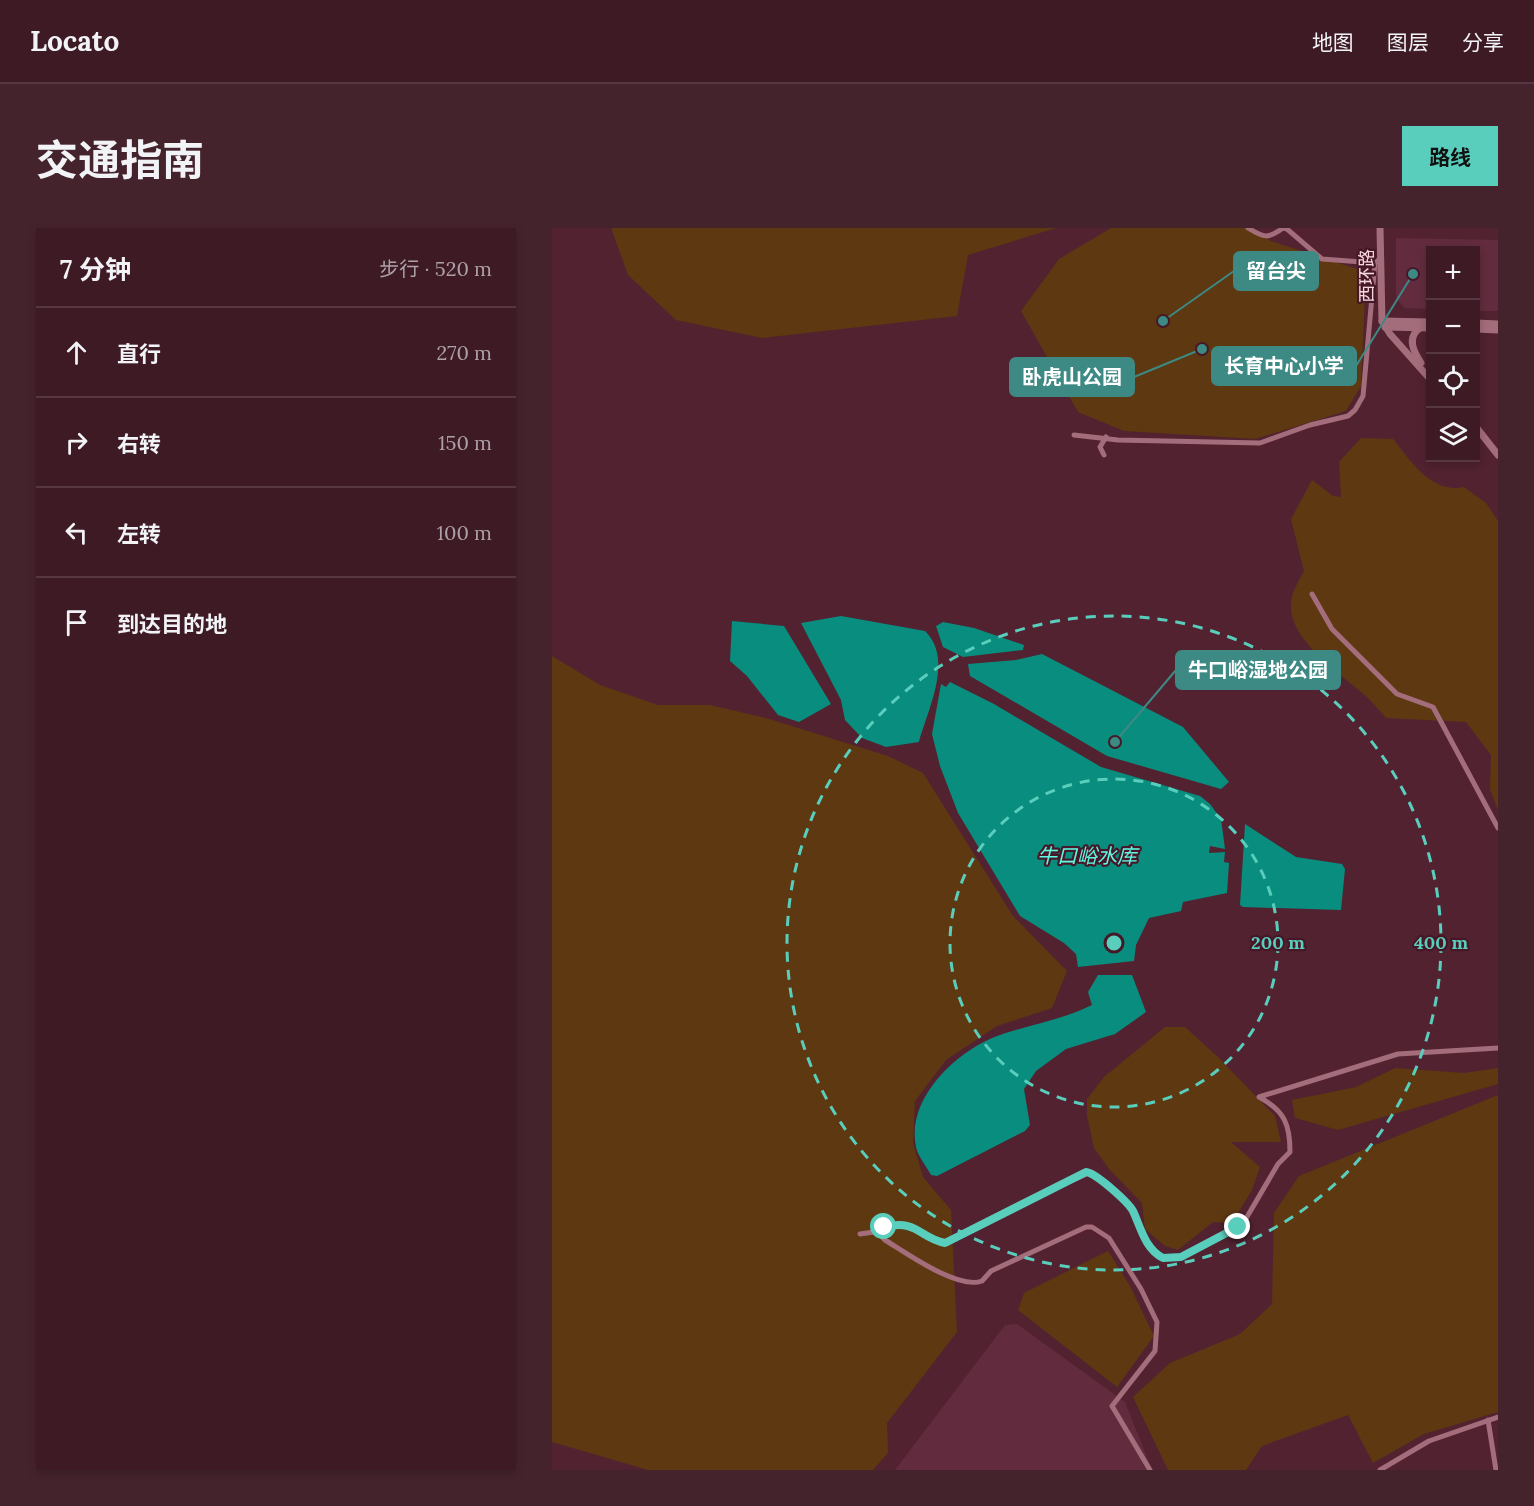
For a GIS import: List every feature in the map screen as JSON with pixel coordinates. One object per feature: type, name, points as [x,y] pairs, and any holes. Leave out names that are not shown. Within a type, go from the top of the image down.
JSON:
[{"type":"main road","name":"西环路","points":[[1382,228],[1378,260],[1385,324],[1426,373]]},
{"type":"main road","name":"西环路","points":[[1382,228],[1385,324],[1426,368]]},
{"type":"main road","points":[[1385,324],[1426,322]]},
{"type":"main road","points":[[1480,323],[1498,324]]},
{"type":"main road","points":[[1385,324],[1426,328]]},
{"type":"main road","points":[[1420,328],[1414,333],[1412,342],[1421,363]]},
{"type":"main road","points":[[1480,329],[1498,330]]},
{"type":"main road","points":[[1480,428],[1498,450]]},
{"type":"main road","points":[[1480,432],[1498,455]]},
{"type":"street","points":[[1074,435],[1118,440],[1260,443],[1304,427],[1348,416],[1355,410],[1363,396],[1365,354],[1378,260],[1322,259],[1300,238],[1283,228],[1269,238],[1263,238],[1248,228]]},
{"type":"street","points":[[1104,455],[1100,447],[1106,437]]},
{"type":"street","points":[[1312,594],[1332,629],[1397,694],[1433,707],[1498,828]]},
{"type":"street","points":[[860,1234],[881,1231],[884,1227],[900,1224],[916,1227],[945,1243],[1086,1172],[1091,1172],[1127,1203],[1148,1245],[1157,1255],[1169,1259],[1181,1257],[1244,1222],[1278,1164],[1290,1152],[1288,1122],[1269,1102],[1259,1097],[1398,1053],[1498,1048]]},
{"type":"street","points":[[881,1231],[885,1240],[932,1267],[971,1282],[982,1281],[991,1271],[1086,1227],[1092,1227],[1109,1238],[1141,1289],[1157,1322],[1155,1351],[1112,1407],[1150,1470]]},
{"type":"street","points":[[1380,1470],[1428,1441],[1498,1417]]},
{"type":"street","points":[[1488,1420],[1496,1470]]},
{"type":"shaded area","points":[[611,228],[1056,228],[968,255],[957,316],[762,338],[676,320],[628,275]]},
{"type":"shaded area","points":[[1111,228],[1249,228],[1271,241],[1366,272],[1361,386],[1346,411],[1255,439],[1124,431],[1078,412],[1021,311],[1059,259]]},
{"type":"shaded area","points":[[1396,238],[1498,240],[1498,311],[1480,311],[1480,246],[1426,246],[1426,309],[1404,308],[1396,297]]},
{"type":"shaded area","points":[[1361,438],[1393,439],[1423,474],[1442,486],[1464,487],[1486,503],[1498,521],[1498,810],[1490,789],[1491,755],[1466,722],[1386,718],[1367,697],[1313,650],[1295,624],[1291,611],[1292,597],[1304,571],[1291,519],[1312,480],[1333,496],[1341,497],[1339,462]]},
{"type":"shaded area","points":[[552,656],[600,685],[658,705],[710,705],[766,718],[888,756],[923,773],[1013,916],[1067,971],[1052,1008],[997,1026],[946,1060],[915,1101],[913,1143],[923,1177],[951,1210],[957,1332],[887,1423],[888,1453],[873,1470],[648,1470],[552,1442]]},
{"type":"shaded area","points":[[1165,1027],[1185,1027],[1219,1058],[1275,1116],[1281,1142],[1231,1142],[1260,1167],[1252,1190],[1232,1223],[1213,1222],[1178,1250],[1165,1246],[1145,1229],[1142,1203],[1109,1169],[1094,1148],[1087,1116],[1087,1099],[1104,1077]]},
{"type":"shaded area","points":[[1395,1068],[1464,1073],[1498,1068],[1498,1084],[1338,1130],[1295,1118],[1292,1100],[1356,1087]]},
{"type":"shaded area","points":[[1498,1095],[1498,1412],[1424,1434],[1373,1463],[1348,1415],[1262,1446],[1246,1470],[1168,1470],[1133,1397],[1170,1363],[1240,1334],[1272,1304],[1274,1213],[1299,1176]]},
{"type":"shaded area","points":[[1108,1251],[1130,1286],[1154,1336],[1117,1387],[1018,1310],[1024,1293]]},
{"type":"shaded area","points":[[1017,1324],[1125,1402],[1152,1470],[895,1470],[1005,1325]]},
{"type":"water","points":[[841,616],[925,631],[933,642],[938,656],[936,685],[919,742],[886,747],[862,738],[845,720],[841,700],[801,623]]},
{"type":"water","points":[[732,621],[784,626],[831,704],[799,722],[778,715],[747,676],[730,661]]},
{"type":"water","points":[[943,622],[974,628],[1024,645],[1023,650],[963,657],[943,647],[936,626]]},
{"type":"water","points":[[1042,654],[1183,727],[1229,782],[1221,789],[1107,756],[970,676],[968,664],[1016,660]]},
{"type":"water","name":"牛口峪水库","points":[[950,682],[994,704],[1101,767],[1200,796],[1210,804],[1221,819],[1225,849],[1210,846],[1209,853],[1225,852],[1224,862],[1229,863],[1227,893],[1183,902],[1181,911],[1149,918],[1136,945],[1134,961],[1078,967],[1076,954],[1064,943],[1020,916],[958,813],[940,766],[932,734],[941,684],[946,687]]},
{"type":"water","points":[[1245,824],[1296,857],[1342,864],[1345,869],[1341,910],[1243,907],[1240,905]]},
{"type":"water","points":[[1098,975],[1132,975],[1146,1012],[1115,1034],[1066,1049],[1036,1071],[1024,1089],[1030,1125],[1025,1131],[937,1176],[931,1175],[917,1150],[915,1130],[918,1113],[925,1096],[936,1081],[962,1056],[992,1038],[1068,1015],[1092,1005],[1088,992]]},
{"type":"place","name":"长育中心小学","points":[[1413,274]]},
{"type":"place","name":"留台尖","points":[[1163,321]]},
{"type":"place","name":"卧虎山公园","points":[[1202,349]]},
{"type":"place","name":"牛口峪湿地公园","points":[[1115,742]]},
{"type":"route","points":[[884,1227],[900,1224],[916,1227],[945,1243],[1086,1172],[1097,1176],[1127,1203],[1148,1245],[1163,1258],[1181,1257],[1238,1227]]}]
